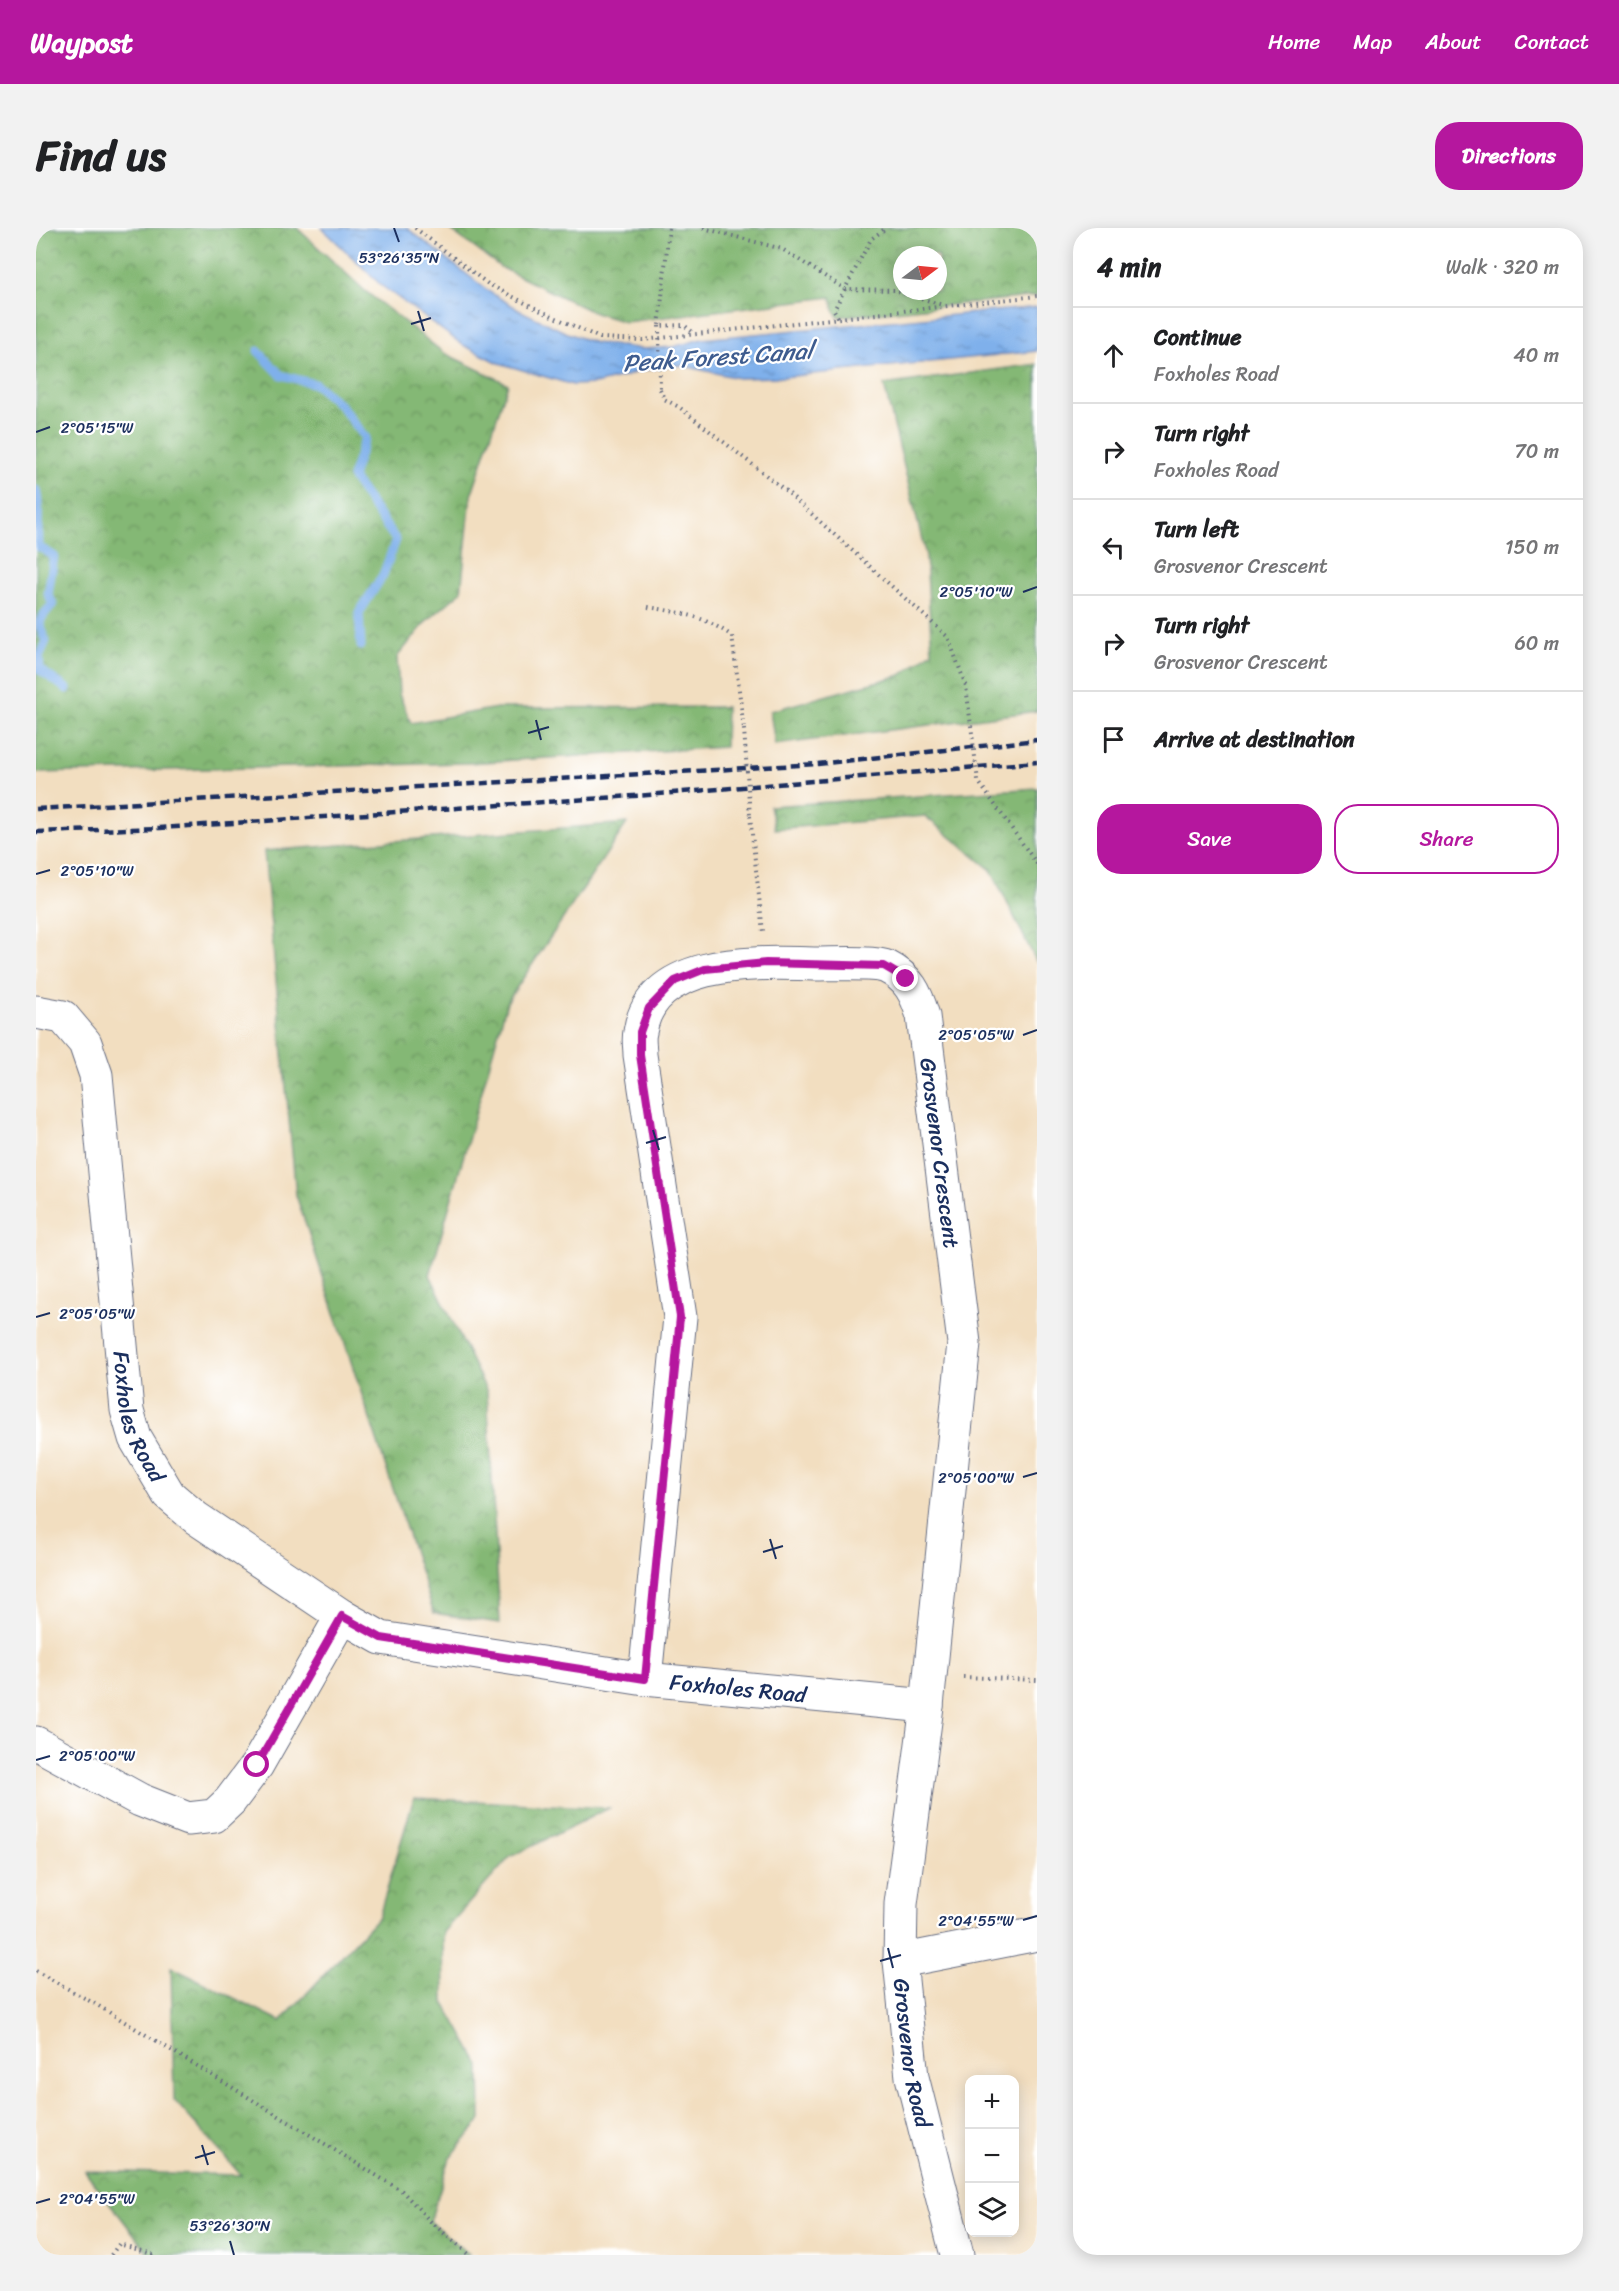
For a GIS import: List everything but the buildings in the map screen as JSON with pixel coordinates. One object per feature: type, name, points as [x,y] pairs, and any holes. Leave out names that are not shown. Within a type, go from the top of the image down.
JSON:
[{"type":"street","name":"Grosvenor Crescent","points":[[645,1679],[680,1317],[640,1055],[640,1032],[649,1008],[675,981],[705,969],[766,963],[884,966],[906,979],[917,994],[923,1016],[964,1343],[927,1706]]},
{"type":"street","name":"Foxholes Road","points":[[36,1012],[63,1017],[85,1043],[96,1075],[127,1410],[135,1438],[169,1496],[196,1518],[342,1616],[381,1638],[645,1679],[927,1706]]},
{"type":"street","points":[[36,1743],[140,1800],[189,1819],[214,1816],[230,1801],[257,1765],[342,1616]]},
{"type":"street","name":"Grosvenor Road","points":[[927,1706],[901,1904],[900,1961],[912,2077],[957,2255]]},
{"type":"street","points":[[900,1961],[1037,1934]]},
{"type":"path","points":[[415,228],[488,284],[600,338],[643,340],[1037,296]]},
{"type":"path","points":[[669,228],[659,326],[660,389],[664,399],[679,407],[785,490],[948,637],[966,686],[978,781],[1037,864]]},
{"type":"path","points":[[703,228],[782,249],[845,289],[895,290],[947,306]]},
{"type":"path","points":[[838,317],[834,310],[871,239],[886,228]]},
{"type":"path","points":[[659,326],[684,325],[695,335]]},
{"type":"path","points":[[648,607],[696,615],[732,636],[744,729],[750,816],[766,963]]},
{"type":"path","points":[[930,1671],[966,1677],[1037,1680]]},
{"type":"path","points":[[36,1971],[98,2005],[402,2192],[430,2221],[469,2255]]},
{"type":"path","points":[[111,2255],[119,2244],[156,2255]]},
{"type":"green space","points":[[36,228],[297,228],[364,290],[444,353],[508,384],[471,496],[461,592],[426,622],[397,657],[399,694],[411,723],[497,708],[726,707],[725,747],[468,763],[36,773]]},
{"type":"green space","points":[[448,228],[1037,228],[1037,296],[838,317],[831,297],[625,322],[595,313],[502,268]]},
{"type":"green space","points":[[1037,364],[1037,711],[775,745],[770,711],[901,675],[932,652],[926,556],[884,385]]},
{"type":"green space","points":[[1037,788],[1037,963],[991,870],[925,816],[775,829],[770,806]]},
{"type":"green space","points":[[627,823],[507,1002],[430,1275],[487,1392],[500,1623],[434,1613],[296,1195],[264,851]]},
{"type":"green space","points":[[414,1798],[609,1808],[510,1857],[443,1932],[444,2002],[480,2066],[481,2120],[450,2158],[430,2221],[469,2255],[150,2255],[85,2171],[241,2175],[174,2100],[171,1967],[281,2021],[379,1916]]},
{"type":"water","name":"Peak Forest Canal","points":[[322,228],[407,228],[491,293],[523,312],[595,343],[644,349],[673,347],[702,339],[1037,307],[1037,351],[783,377],[738,378],[680,365],[638,371],[595,384],[573,385],[499,363],[463,345],[382,286]]},
{"type":"waterway","points":[[258,351],[281,375],[315,384],[341,406],[365,438],[352,477],[396,540],[383,575],[359,613],[361,646]]},
{"type":"waterway","points":[[36,490],[39,547],[54,556],[48,594],[53,604],[42,617],[40,625],[46,641],[39,657],[40,670],[67,689]]},
{"type":"railway","points":[[36,809],[817,764],[1037,740]]},
{"type":"railway","points":[[36,832],[160,828],[648,795],[1037,762]]},
{"type":"route","points":[[257,1765],[342,1616],[381,1638],[645,1679],[680,1317],[640,1055],[640,1032],[649,1008],[660,994],[675,981],[705,969],[766,963],[884,966],[906,979]]}]
